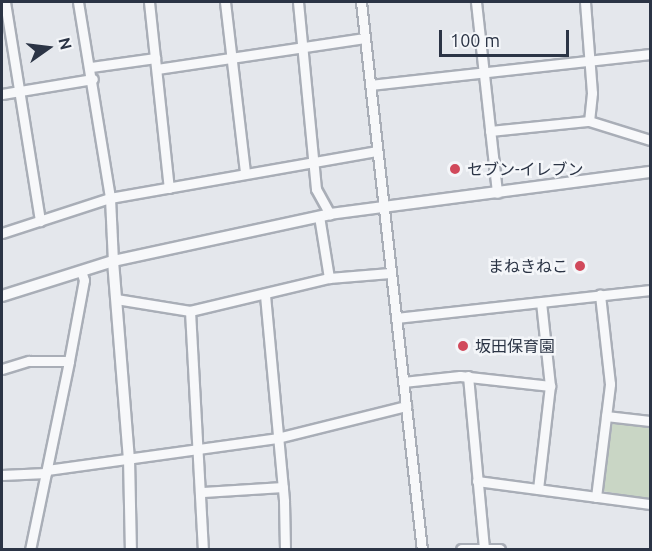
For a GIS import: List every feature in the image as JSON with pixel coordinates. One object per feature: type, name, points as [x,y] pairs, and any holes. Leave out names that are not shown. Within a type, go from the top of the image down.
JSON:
[{"type":"street","points":[[5,2],[6,31],[19,91],[39,221]]},
{"type":"street","points":[[78,2],[93,79],[110,198],[129,458],[131,549]]},
{"type":"street","points":[[149,2],[169,188]]},
{"type":"street","points":[[225,2],[245,172]]},
{"type":"street","points":[[298,2],[316,189],[324,215],[329,278]]},
{"type":"street","points":[[361,2],[422,549]]},
{"type":"street","points":[[476,2],[497,193]]},
{"type":"street","points":[[585,2],[590,121]]},
{"type":"street","points":[[157,69],[365,38]]},
{"type":"street","points":[[370,85],[651,54]]},
{"type":"street","points":[[91,67],[156,58]]},
{"type":"street","points":[[2,94],[93,79]]},
{"type":"street","points":[[490,131],[590,121],[651,140]]},
{"type":"street","points":[[2,233],[110,198],[314,160],[376,152]]},
{"type":"street","points":[[2,296],[113,261],[324,215],[651,172]]},
{"type":"street","points":[[30,549],[84,280],[81,271]]},
{"type":"street","points":[[116,298],[190,311],[329,278],[390,273]]},
{"type":"street","points":[[396,318],[651,290]]},
{"type":"street","points":[[265,295],[283,487],[285,549]]},
{"type":"street","points":[[596,497],[610,384],[600,295]]},
{"type":"street","points":[[538,489],[549,386],[541,302]]},
{"type":"street","points":[[190,311],[203,492],[203,549]]},
{"type":"street","points":[[2,369],[29,361],[69,361]]},
{"type":"street","points":[[403,382],[468,376],[549,386]]},
{"type":"street","points":[[468,376],[484,547]]},
{"type":"street","points":[[2,475],[46,471],[277,438],[406,406]]},
{"type":"street","points":[[606,416],[651,421]]},
{"type":"street","points":[[477,481],[651,504]]},
{"type":"street","points":[[203,492],[283,487]]},
{"type":"street","points":[[462,549],[484,547],[500,549]]},
{"type":"green space","points":[[613,421],[650,426],[650,499],[602,491]]},
{"type":"place","name":"セブン-イレブン","points":[[455,169]]},
{"type":"place","name":"まねきねこ","points":[[580,266]]},
{"type":"place","name":"坂田保育園","points":[[463,346]]}]
